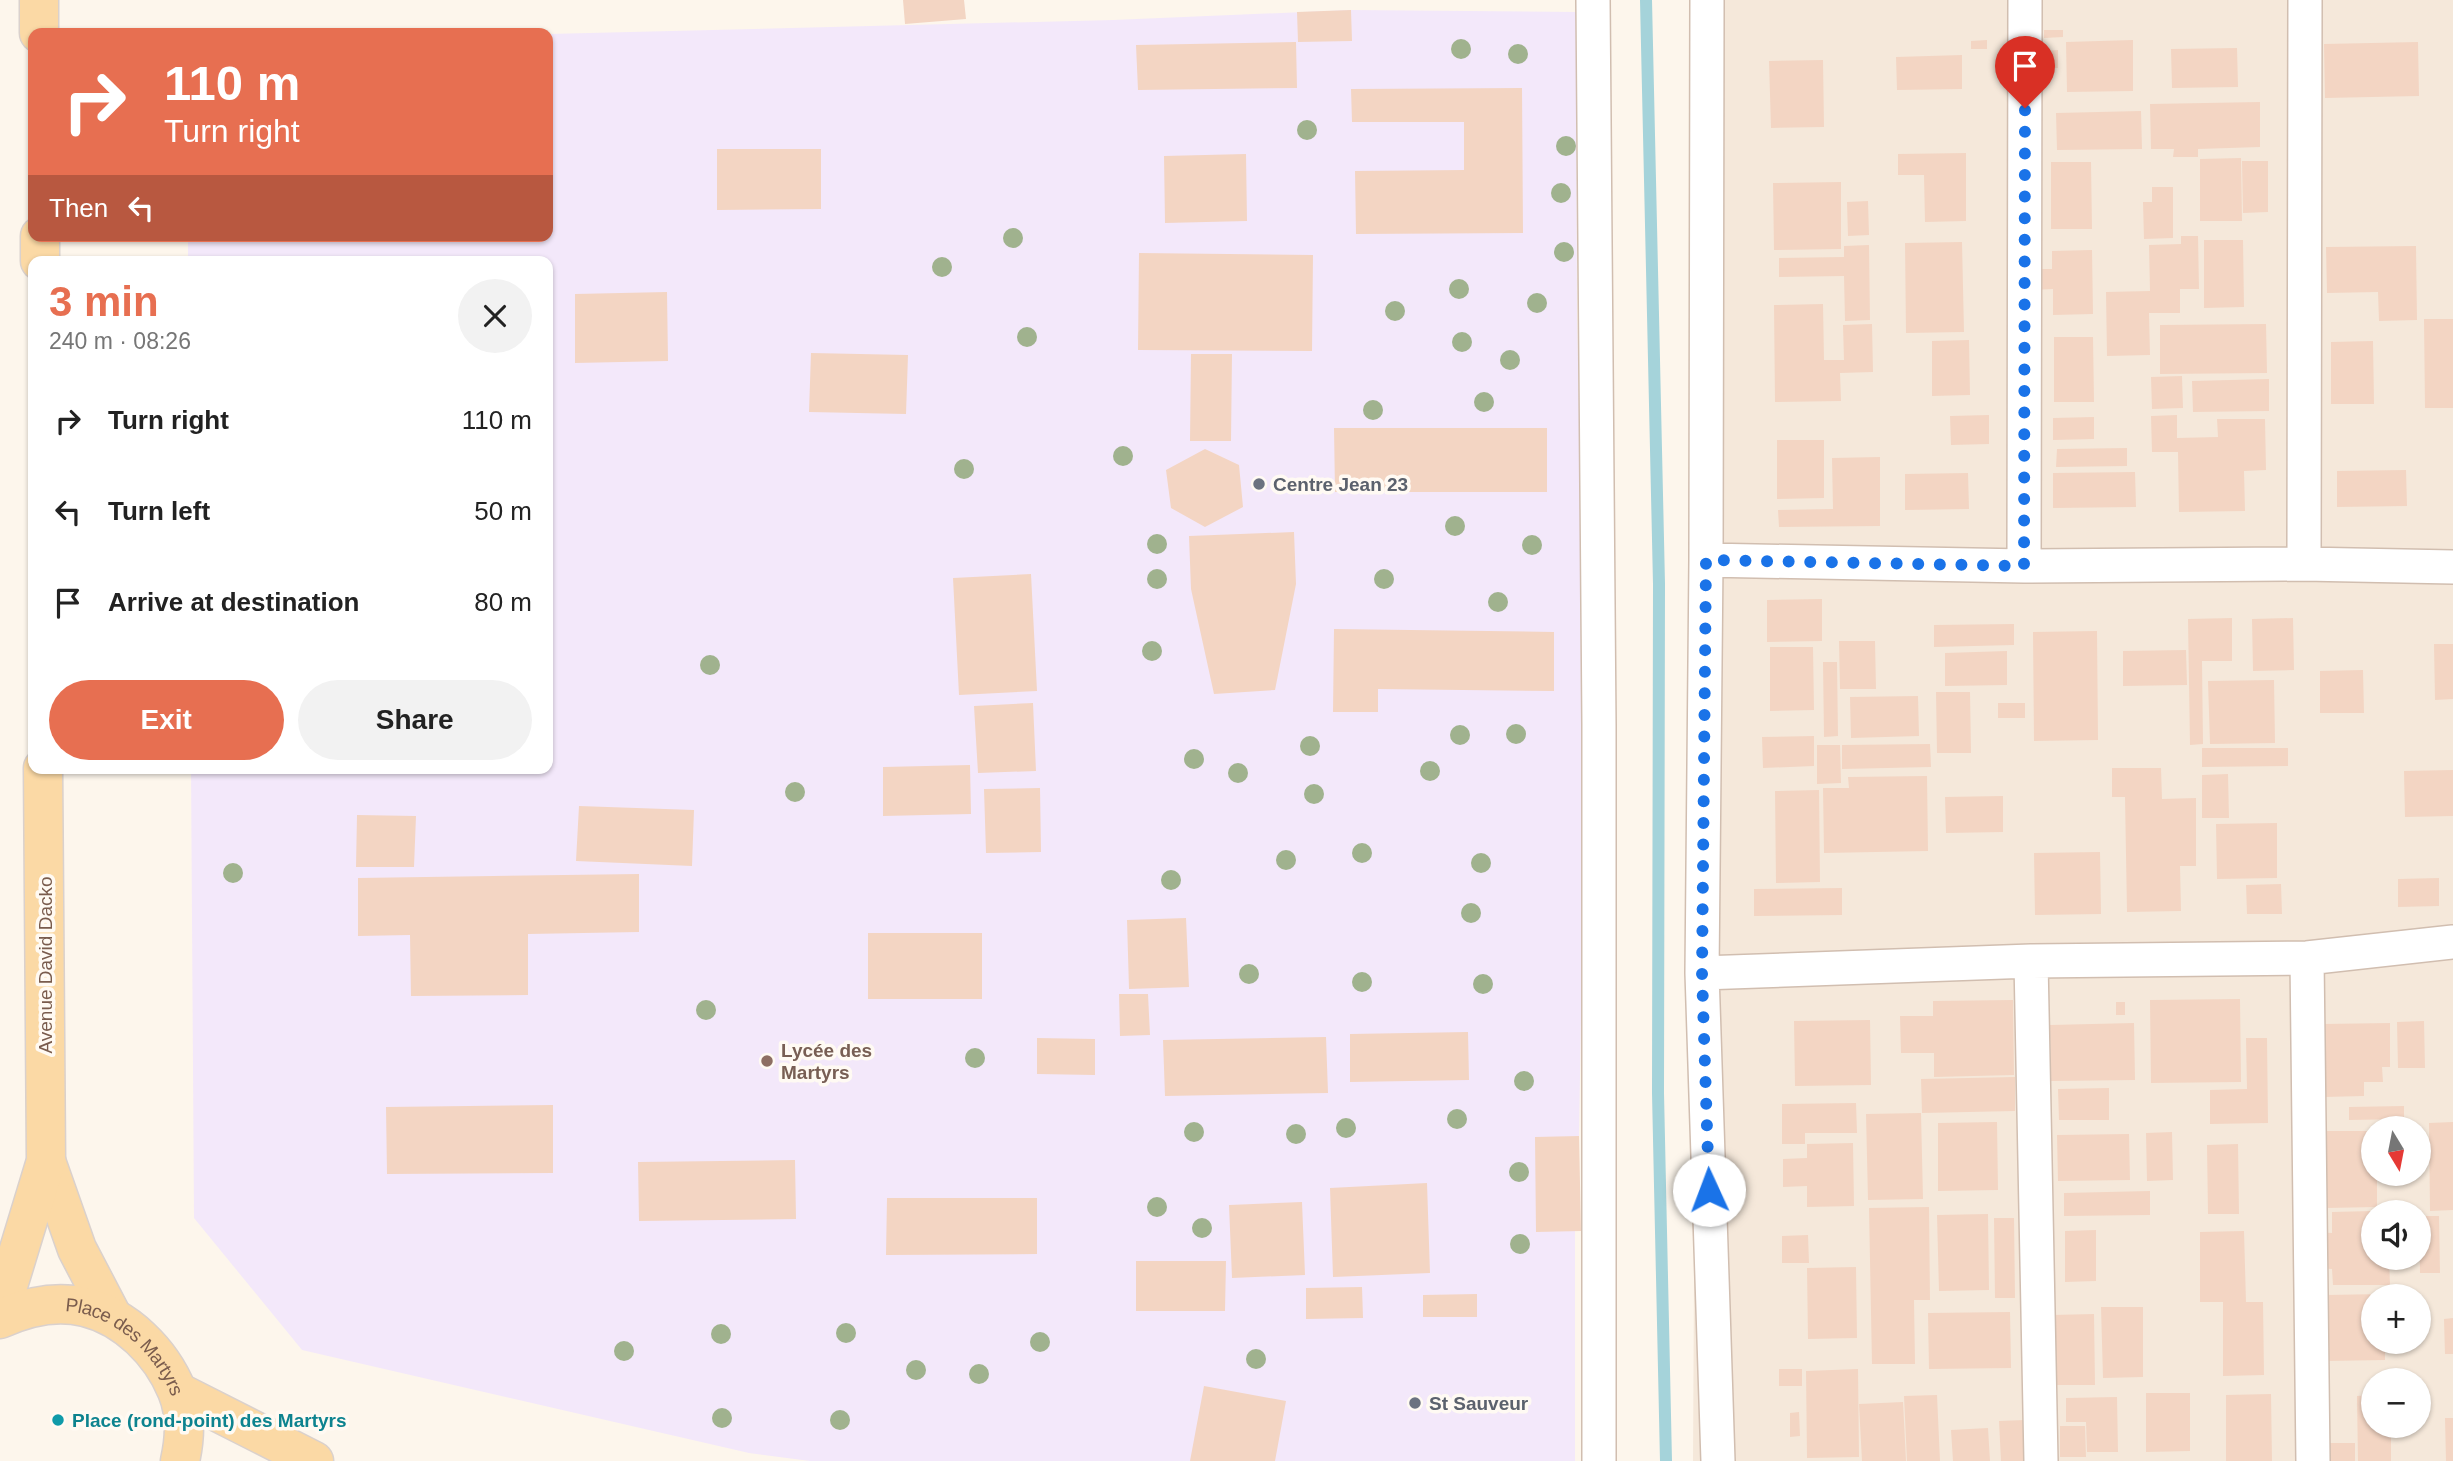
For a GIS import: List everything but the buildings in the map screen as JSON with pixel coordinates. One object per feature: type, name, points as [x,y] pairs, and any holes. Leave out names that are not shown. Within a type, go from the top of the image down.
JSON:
[{"type":"main road","points":[[39,0],[39,28]]},
{"type":"main road","name":"Avenue David Dacko","points":[[0,1312],[46,1161],[43,774]]},
{"type":"main road","name":"Avenue David Dacko","points":[[46,1161],[77,1250],[112,1316]]},
{"type":"main road","name":"Place des Martyrs","points":[[0,1319],[26,1307],[56,1305],[82,1306],[112,1316],[153,1350],[178,1392],[183,1416],[184,1443],[180,1461]]},
{"type":"main road","points":[[178,1392],[314,1461]]},
{"type":"street","points":[[1593,0],[1600,724],[1599,1461]]},
{"type":"street","points":[[1707,0],[1702,973],[1718,1461]]},
{"type":"street","points":[[2024,566],[2025,0]]},
{"type":"street","points":[[2304,564],[2305,0]]},
{"type":"street","points":[[1706,560],[2024,566],[2304,564],[2453,567]]},
{"type":"street","points":[[1702,973],[2031,961],[2307,958],[2453,942]]},
{"type":"street","points":[[2307,958],[2313,1461]]},
{"type":"street","points":[[2031,961],[2041,1461]]},
{"type":"shaded area","points":[[1701,0],[2453,0],[2453,1461],[1693,1461]]},
{"type":"shaded area","points":[[1351,10],[1576,12],[1577,316],[1586,718],[1575,1231],[1575,1461],[810,1461],[749,1453],[302,1350],[194,1218],[191,774],[553,774],[553,256],[188,256],[188,242],[553,242],[553,34],[1113,20]]},
{"type":"waterway","points":[[1646,0],[1659,584],[1658,1093],[1666,1461]]},
{"type":"place","name":"Centre Jean 23","points":[[1259,484]]},
{"type":"place","name":"Lycée des Martyrs","points":[[767,1061]]},
{"type":"place","name":"St Sauveur","points":[[1415,1403]]},
{"type":"place","name":"Place (rond-point) des Martyrs","points":[[58,1420]]},
{"type":"route","points":[[1709,1190],[1702,973],[1706,560],[2024,566],[2025,108]]}]
